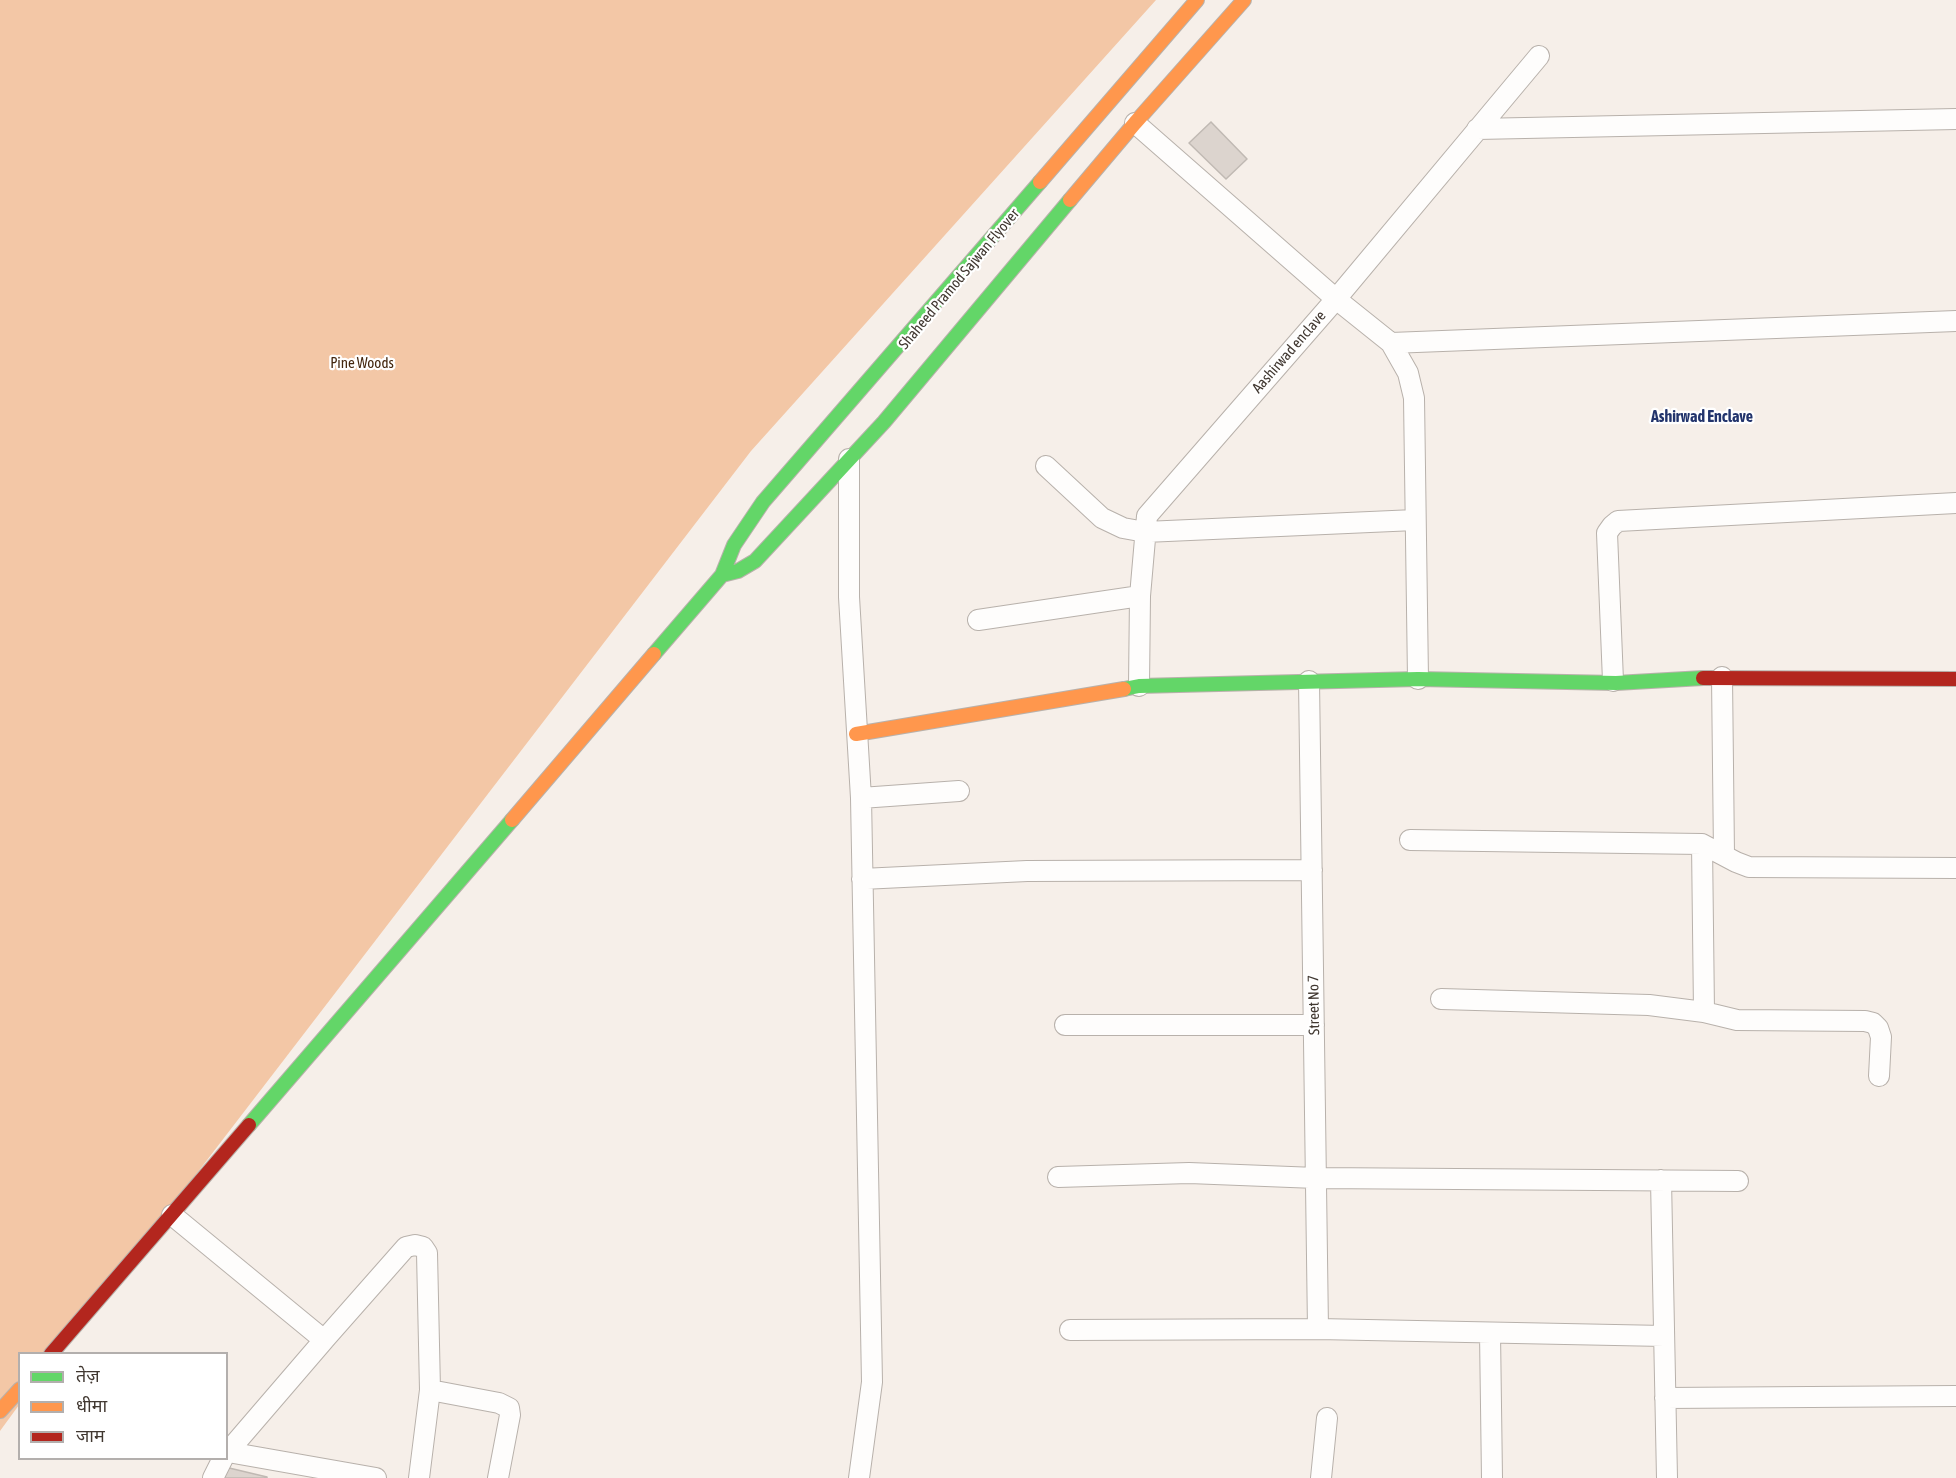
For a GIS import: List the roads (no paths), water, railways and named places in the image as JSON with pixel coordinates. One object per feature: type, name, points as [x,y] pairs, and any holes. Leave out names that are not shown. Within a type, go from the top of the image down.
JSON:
[{"type":"street","points":[[722,575],[734,545],[763,502],[1197,0]]},
{"type":"street","points":[[722,575],[738,571],[755,561],[884,422],[1135,123],[1244,0]]},
{"type":"street","name":"Aashirwad enclave","points":[[1138,686],[1140,596],[1147,516],[1539,56]]},
{"type":"street","points":[[1477,129],[1956,119]]},
{"type":"street","points":[[1135,123],[1335,298],[1391,343],[1408,373],[1413,398],[1418,679]]},
{"type":"street","points":[[1391,343],[1956,321]]},
{"type":"street","points":[[849,459],[849,597],[861,798],[872,1382],[859,1478]]},
{"type":"street","points":[[1046,466],[1102,518],[1123,528],[1145,531],[1415,520]]},
{"type":"street","points":[[1612,681],[1608,533],[1611,526],[1618,521],[1956,504]]},
{"type":"street","points":[[52,1352],[753,541]]},
{"type":"street","points":[[978,620],[1140,596]]},
{"type":"street","points":[[856,734],[1138,686],[1418,679],[1612,681],[1722,676],[1956,680]]},
{"type":"street","points":[[1722,676],[1724,855]]},
{"type":"street","name":"Street No 7","points":[[1309,681],[1318,1329]]},
{"type":"street","points":[[861,798],[959,791]]},
{"type":"street","points":[[1410,840],[1702,844],[1749,867],[1956,868]]},
{"type":"street","points":[[1702,844],[1704,1012]]},
{"type":"street","points":[[862,879],[1027,871],[1312,870]]},
{"type":"street","points":[[1442,999],[1649,1005],[1704,1012],[1737,1020],[1865,1021],[1873,1023],[1878,1028],[1881,1037],[1879,1076]]},
{"type":"street","points":[[1065,1025],[1314,1025]]},
{"type":"street","points":[[1058,1177],[1189,1173],[1316,1178],[1738,1181]]},
{"type":"street","points":[[1661,1180],[1667,1478]]},
{"type":"street","points":[[172,1215],[324,1340]]},
{"type":"street","points":[[228,1453],[406,1247],[415,1245],[423,1247],[427,1253],[430,1390],[419,1478]]},
{"type":"street","points":[[1070,1330],[1318,1329],[1664,1336]]},
{"type":"street","points":[[1490,1333],[1492,1478]]},
{"type":"street","points":[[430,1390],[499,1403],[508,1408],[510,1415],[498,1478]]},
{"type":"street","points":[[0,1411],[18,1391]]},
{"type":"street","points":[[1665,1398],[1956,1396]]},
{"type":"street","points":[[1321,1478],[1327,1418]]},
{"type":"street","points":[[228,1455],[376,1478]]},
{"type":"street","points":[[213,1478],[223,1460]]},
{"type":"district","name":"Ashirwad Enclave","points":[[1702,417]]},
{"type":"park label","name":"Pine Woods","points":[[362,363]]}]
